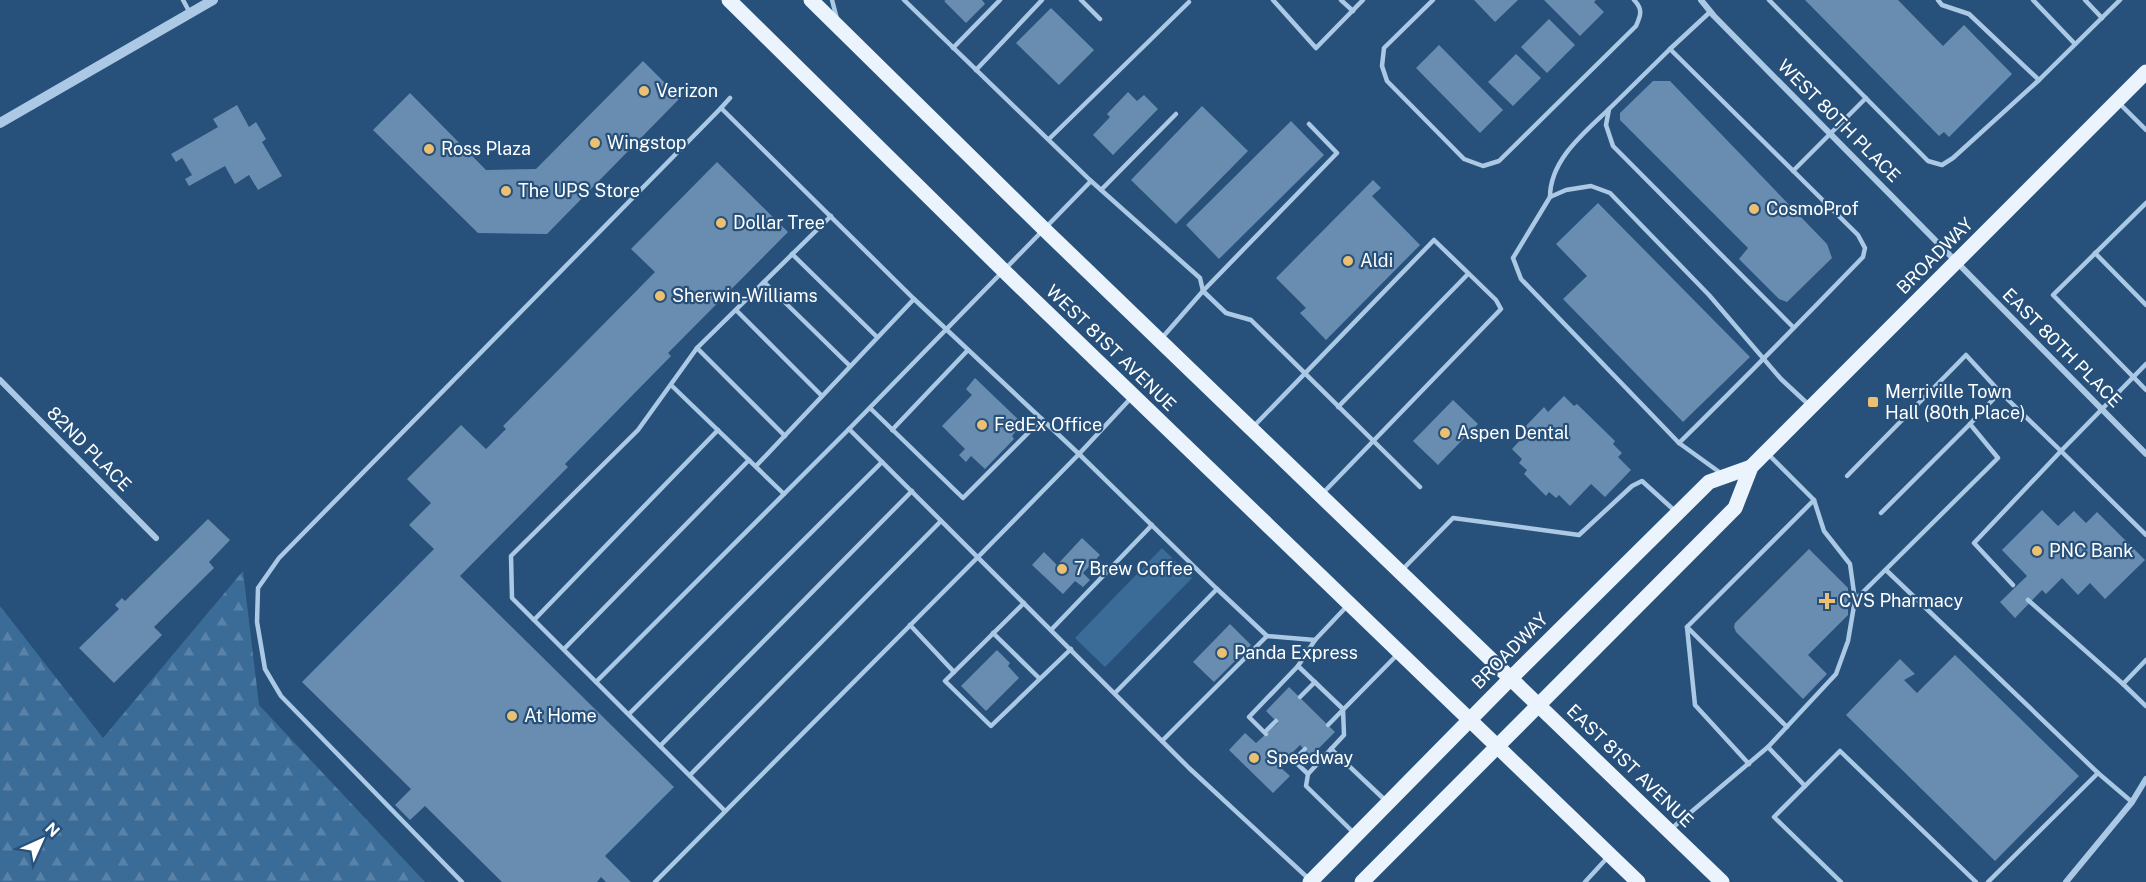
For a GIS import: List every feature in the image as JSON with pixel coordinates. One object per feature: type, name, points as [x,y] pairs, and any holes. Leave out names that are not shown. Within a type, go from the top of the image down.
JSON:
[{"type":"main road","name":"WEST 81ST AVENUE","points":[[729,0],[1004,272],[1469,721]]},
{"type":"main road","points":[[811,0],[1044,229],[1511,678]]},
{"type":"main road","name":"BROADWAY","points":[[1362,882],[1735,508],[1751,467],[2146,72]]},
{"type":"main road","name":"BROADWAY","points":[[1310,881],[1709,482],[1751,467]]},
{"type":"main road","name":"EAST 81ST AVENUE","points":[[1511,678],[1722,882]]},
{"type":"main road","points":[[1469,721],[1638,882]]},
{"type":"street","points":[[0,123],[213,0]]},
{"type":"street","name":"WEST 80TH PLACE","points":[[1705,6],[1957,262]]},
{"type":"street","name":"EAST 80TH PLACE","points":[[1957,262],[2146,454]]},
{"type":"street","name":"82ND PLACE","points":[[0,380],[156,538]]},
{"type":"street","points":[[2066,882],[2132,802],[2146,779]]},
{"type":"lane","points":[[183,0],[190,13]]},
{"type":"lane","points":[[832,0],[839,28]]},
{"type":"lane","points":[[904,0],[1092,181],[1200,278],[1203,291],[1226,313],[1251,320],[1420,488]]},
{"type":"lane","points":[[953,48],[999,0]]},
{"type":"lane","points":[[976,70],[1042,0]]},
{"type":"lane","points":[[1081,0],[1100,19]]},
{"type":"lane","points":[[1273,0],[1316,48],[1363,0]]},
{"type":"lane","points":[[1341,0],[1353,11]]},
{"type":"lane","points":[[1433,0],[1384,48],[1382,66],[1387,81],[1464,159],[1483,166],[1498,161],[1636,26],[1641,16],[1640,6],[1634,0]]},
{"type":"lane","points":[[1712,0],[1670,49],[1567,152],[1550,183],[1550,197],[1513,258],[1521,279],[1679,443],[1725,476]]},
{"type":"lane","points":[[1769,0],[1928,161],[1942,165],[1953,158],[2039,80],[2120,0]]},
{"type":"lane","points":[[1938,0],[1942,5],[1969,14],[2039,80]]},
{"type":"lane","points":[[2033,0],[2075,44]]},
{"type":"lane","points":[[2085,0],[2102,18]]},
{"type":"lane","points":[[1049,139],[1189,2]]},
{"type":"lane","points":[[1670,49],[1858,235],[1865,248],[1863,257],[1679,443]]},
{"type":"lane","points":[[462,882],[281,696],[265,669],[257,622],[258,588],[279,558],[730,98]]},
{"type":"lane","points":[[1793,171],[1866,98]]},
{"type":"lane","points":[[2117,101],[2146,130]]},
{"type":"lane","points":[[721,108],[914,299],[1079,454],[1267,636],[1315,640]]},
{"type":"lane","points":[[1609,109],[1606,125],[1613,146],[1794,328]]},
{"type":"lane","points":[[1101,189],[1176,114]]},
{"type":"lane","points":[[1160,340],[1203,291],[1337,153],[1309,124]]},
{"type":"lane","points":[[596,682],[870,408],[1092,181]]},
{"type":"lane","points":[[1550,197],[1566,190],[1591,186],[1610,193],[1709,295],[1781,379],[1810,407]]},
{"type":"lane","points":[[2146,203],[2053,295],[2146,390]]},
{"type":"lane","points":[[725,811],[512,598],[511,556],[638,430],[697,348],[831,216]]},
{"type":"lane","points":[[1251,428],[1434,240],[1496,300],[1501,309],[1321,495]]},
{"type":"lane","points":[[2095,253],[2146,305]]},
{"type":"lane","points":[[792,254],[877,338]]},
{"type":"lane","points":[[1338,407],[1468,274]]},
{"type":"lane","points":[[764,282],[850,366]]},
{"type":"lane","points":[[756,466],[914,299]]},
{"type":"lane","points":[[736,310],[822,396]]},
{"type":"lane","points":[[697,348],[785,436]]},
{"type":"lane","points":[[892,429],[968,350]]},
{"type":"lane","points":[[1847,476],[1966,355],[2000,392],[2146,535]]},
{"type":"lane","points":[[2013,585],[1974,543],[2146,364]]},
{"type":"lane","points":[[671,385],[784,494]]},
{"type":"lane","points":[[1881,513],[2000,392]]},
{"type":"lane","points":[[654,882],[978,557],[1132,396]]},
{"type":"lane","points":[[870,408],[963,498],[1042,420]]},
{"type":"lane","points":[[1855,600],[1998,458],[1970,424]]},
{"type":"lane","points":[[849,429],[1189,768],[1310,881]]},
{"type":"lane","points":[[534,620],[718,430]]},
{"type":"lane","points":[[1668,831],[1749,764],[1787,727],[1836,674],[1848,641],[1855,600],[1850,564],[1824,531],[1814,500],[1766,452]]},
{"type":"lane","points":[[564,649],[749,460]]},
{"type":"lane","points":[[628,714],[882,462]]},
{"type":"lane","points":[[1400,571],[1453,518],[1579,535],[1632,486],[1642,481],[1677,513]]},
{"type":"lane","points":[[660,746],[912,491]]},
{"type":"lane","points":[[1687,627],[1814,500]]},
{"type":"lane","points":[[690,775],[941,521]]},
{"type":"lane","points":[[1051,630],[1152,525]]},
{"type":"lane","points":[[1886,570],[2098,773],[2132,802]]},
{"type":"lane","points":[[1115,693],[1217,589]]},
{"type":"lane","points":[[2028,600],[2146,706]]},
{"type":"lane","points":[[1024,603],[945,681],[991,726],[1071,649]]},
{"type":"lane","points":[[1276,721],[1266,733],[1249,717],[1298,666],[1315,640],[1348,604]]},
{"type":"lane","points":[[910,625],[954,672]]},
{"type":"lane","points":[[1687,627],[1787,727]]},
{"type":"lane","points":[[1687,627],[1695,705],[1749,764]]},
{"type":"lane","points":[[993,633],[1039,678]]},
{"type":"lane","points":[[1162,741],[1267,636]]},
{"type":"lane","points":[[1328,725],[1399,654]]},
{"type":"lane","points":[[2123,684],[2146,660]]},
{"type":"lane","points":[[1298,666],[1343,709],[1344,735],[1308,774],[1306,786],[1355,834]]},
{"type":"lane","points":[[1300,697],[1315,682]]},
{"type":"lane","points":[[1768,747],[1805,786]]},
{"type":"lane","points":[[1294,760],[1305,749]]},
{"type":"lane","points":[[1331,749],[1387,803]]},
{"type":"lane","points":[[1841,882],[1774,817],[1840,751],[1976,882]]},
{"type":"lane","points":[[1289,756],[1308,774]]},
{"type":"lane","points":[[1988,882],[2098,773]]},
{"type":"lane","points":[[1585,882],[1610,855]]},
{"type":"green space","points":[[1162,548],[1192,578],[1105,667],[1075,638]]},
{"type":"green space","points":[[243,571],[259,705],[425,882],[0,882],[0,606],[103,738]]},
{"type":"building","points":[[982,0],[985,4],[966,23],[944,1]]},
{"type":"building","points":[[1474,0],[1518,0],[1495,22]]},
{"type":"building","points":[[1544,0],[1596,0],[1594,2],[1604,12],[1580,36]]},
{"type":"building","points":[[1805,0],[1898,0],[1943,46],[1964,25],[2012,74],[1949,137],[1944,132],[1939,136]]},
{"type":"building","points":[[1051,8],[1094,50],[1059,85],[1016,43]]},
{"type":"building","points":[[1549,19],[1575,45],[1547,73],[1521,47]]},
{"type":"building","points":[[1439,45],[1503,110],[1480,133],[1416,68]]},
{"type":"building","points":[[1516,54],[1541,78],[1513,106],[1488,82]]},
{"type":"building","name":"Ross Plaza","points":[[643,61],[680,98],[547,234],[478,233],[373,130],[410,93],[486,170],[536,169]]},
{"type":"building","points":[[1653,81],[1670,81],[1827,244],[1832,258],[1787,302],[1779,299],[1739,259],[1748,248],[1620,120],[1620,113]]},
{"type":"building","points":[[1128,92],[1137,101],[1144,95],[1158,109],[1113,155],[1093,135],[1110,117],[1107,114]]},
{"type":"building","points":[[237,105],[249,127],[256,122],[266,139],[262,142],[282,176],[258,190],[249,175],[235,184],[225,166],[189,186],[185,179],[192,175],[182,158],[176,162],[171,154],[218,127],[213,119]]},
{"type":"building","points":[[1202,106],[1248,151],[1176,224],[1131,180]]},
{"type":"building","points":[[1291,121],[1324,155],[1219,259],[1186,225]]},
{"type":"building","points":[[717,162],[788,232],[668,353],[671,356],[565,464],[568,467],[460,576],[674,787],[605,856],[631,882],[606,882],[601,877],[597,882],[502,882],[425,806],[410,820],[395,805],[411,789],[302,682],[434,549],[409,525],[431,503],[407,479],[461,425],[486,449],[506,429],[503,426],[655,272],[631,249]]},
{"type":"building","name":"Aldi","points":[[1373,180],[1381,188],[1372,196],[1420,245],[1326,340],[1300,313],[1306,308],[1276,278]]},
{"type":"building","points":[[1598,203],[1750,357],[1683,422],[1563,299],[1587,276],[1556,244]]},
{"type":"building","name":"FedEx Office","points":[[975,378],[1022,423],[1012,436],[1014,439],[985,469],[971,456],[966,462],[959,455],[965,449],[942,426],[972,395],[966,389]]},
{"type":"building","points":[[1564,396],[1574,406],[1577,404],[1615,441],[1613,444],[1622,453],[1618,457],[1631,470],[1605,497],[1591,484],[1570,506],[1559,495],[1556,498],[1549,492],[1546,496],[1524,474],[1527,470],[1519,463],[1522,459],[1512,449],[1527,433],[1523,429],[1544,407],[1548,412]]},
{"type":"building","name":"Aspen Dental","points":[[1453,400],[1478,424],[1438,465],[1413,441]]},
{"type":"building","points":[[2042,510],[2058,526],[2074,511],[2086,523],[2097,512],[2145,560],[2105,599],[2090,583],[2078,595],[2062,578],[2046,594],[2042,590],[2015,618],[2000,602],[2027,576],[2002,550]]},
{"type":"building","points":[[208,519],[230,540],[209,562],[214,568],[154,627],[162,635],[114,683],[79,648],[119,609],[115,605],[122,598],[125,601]]},
{"type":"building","name":"7 Brew Coffee","points":[[1082,538],[1100,555],[1083,573],[1090,580],[1083,587],[1075,581],[1063,594],[1032,565],[1044,552],[1057,565]]},
{"type":"building","name":"CVS Pharmacy","points":[[1809,549],[1848,588],[1848,615],[1808,655],[1827,674],[1803,699],[1736,632],[1734,627],[1735,623]]},
{"type":"building","name":"Panda Express","points":[[1230,624],[1251,645],[1214,682],[1193,662]]},
{"type":"building","points":[[997,650],[1010,663],[1008,666],[1019,678],[986,711],[961,686]]},
{"type":"building","points":[[1955,655],[2079,776],[1995,861],[1846,715],[1900,659],[1915,674],[1904,680],[1917,693]]},
{"type":"building","name":"Speedway","points":[[1289,687],[1335,732],[1311,756],[1300,745],[1279,766],[1290,776],[1273,793],[1229,750],[1245,733],[1256,743],[1278,723],[1266,711]]},
{"type":"place","name":"Verizon","points":[[644,91]]},
{"type":"place","name":"Wingstop","points":[[595,143]]},
{"type":"place","name":"Ross Plaza","points":[[429,149]]},
{"type":"place","name":"The UPS Store","points":[[506,191]]},
{"type":"place","name":"CosmoProf","points":[[1754,209]]},
{"type":"place","name":"Dollar Tree","points":[[721,223]]},
{"type":"place","name":"Aldi","points":[[1348,261]]},
{"type":"place","name":"Sherwin-Williams","points":[[660,296]]},
{"type":"place","name":"Merriville Town Hall (80th Place)","points":[[1873,402]]},
{"type":"place","name":"FedEx Office","points":[[982,425]]},
{"type":"place","name":"Aspen Dental","points":[[1445,433]]},
{"type":"place","name":"PNC Bank","points":[[2037,551]]},
{"type":"place","name":"7 Brew Coffee","points":[[1062,569]]},
{"type":"place","name":"CVS Pharmacy","points":[[1827,601]]},
{"type":"place","name":"Panda Express","points":[[1222,653]]},
{"type":"place","name":"At Home","points":[[512,716]]},
{"type":"place","name":"Speedway","points":[[1254,758]]}]
